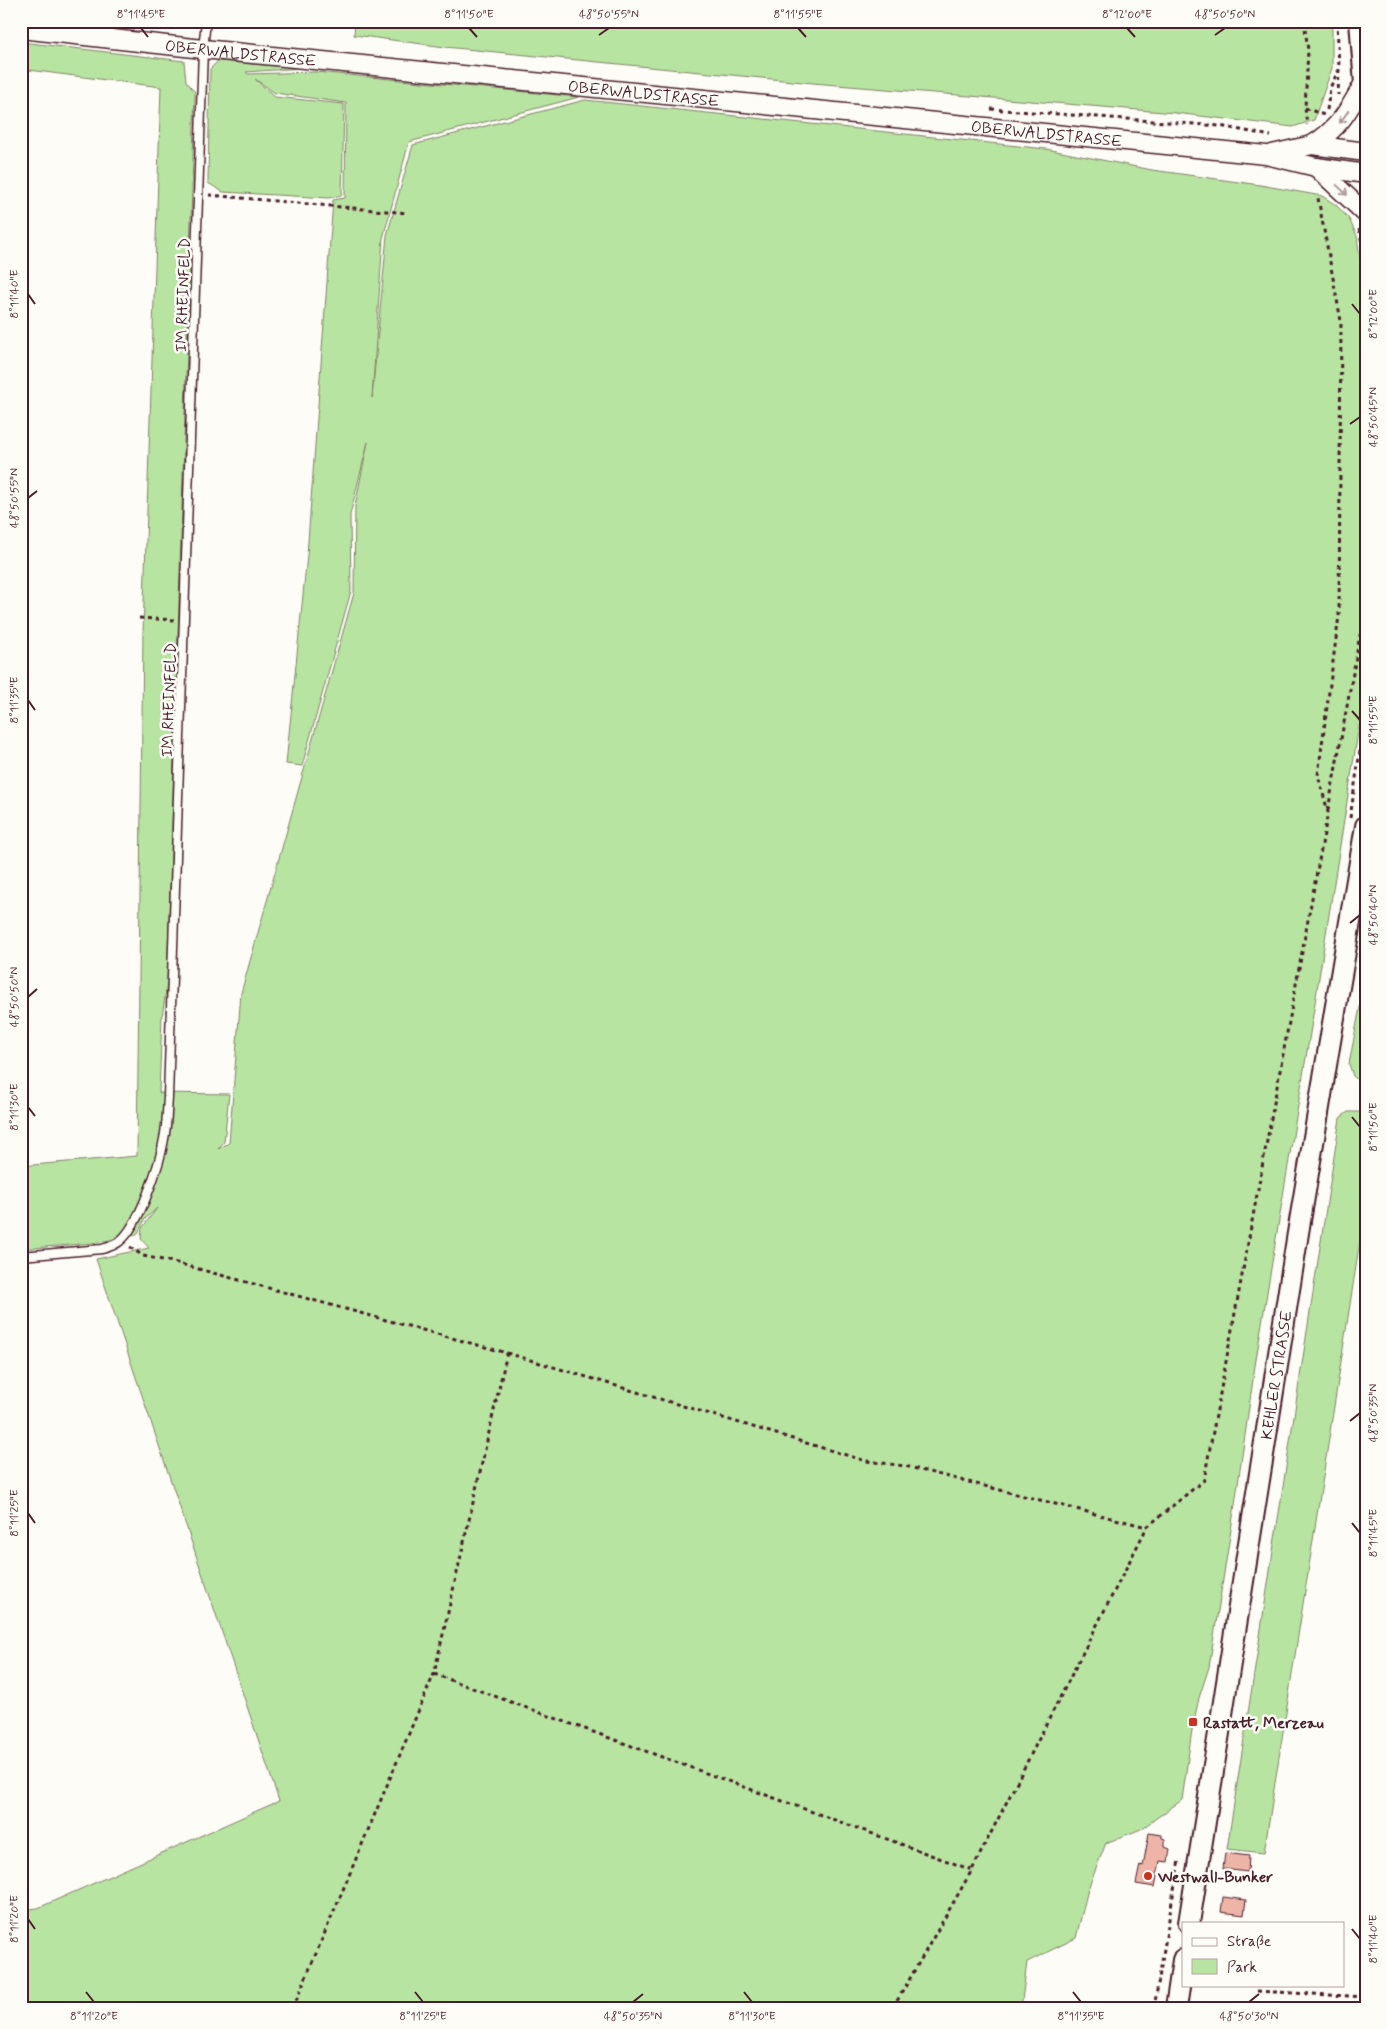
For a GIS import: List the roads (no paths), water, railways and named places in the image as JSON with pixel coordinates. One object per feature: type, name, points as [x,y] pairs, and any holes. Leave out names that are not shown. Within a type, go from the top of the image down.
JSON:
[{"type":"main road","points":[[1361,21],[1366,82]]},
{"type":"main road","name":"KEHLER STRASSE","points":[[1189,1922],[1295,1253],[1366,826]]},
{"type":"main road","points":[[1176,2008],[1182,1967]]},
{"type":"street","name":"OBERWALDSTRASSE","points":[[21,29],[203,49],[1266,155],[1316,167],[1366,174]]},
{"type":"street","points":[[1312,146],[1328,136],[1341,122],[1366,82]]},
{"type":"street","name":"OBERWALDSTRASSE","points":[[1266,155],[1312,146],[1366,152]]},
{"type":"street","points":[[1316,167],[1366,214]]},
{"type":"lane","name":"IM RHEINFELD","points":[[21,1256],[102,1249],[113,1246],[121,1240],[134,1221],[154,1178],[164,1140],[168,1097],[203,49],[206,21]]},
{"type":"place","name":"Rastatt, Merzeau","points":[[1193,1722]]},
{"type":"place","name":"Westwall-Bunker","points":[[1148,1876]]}]
